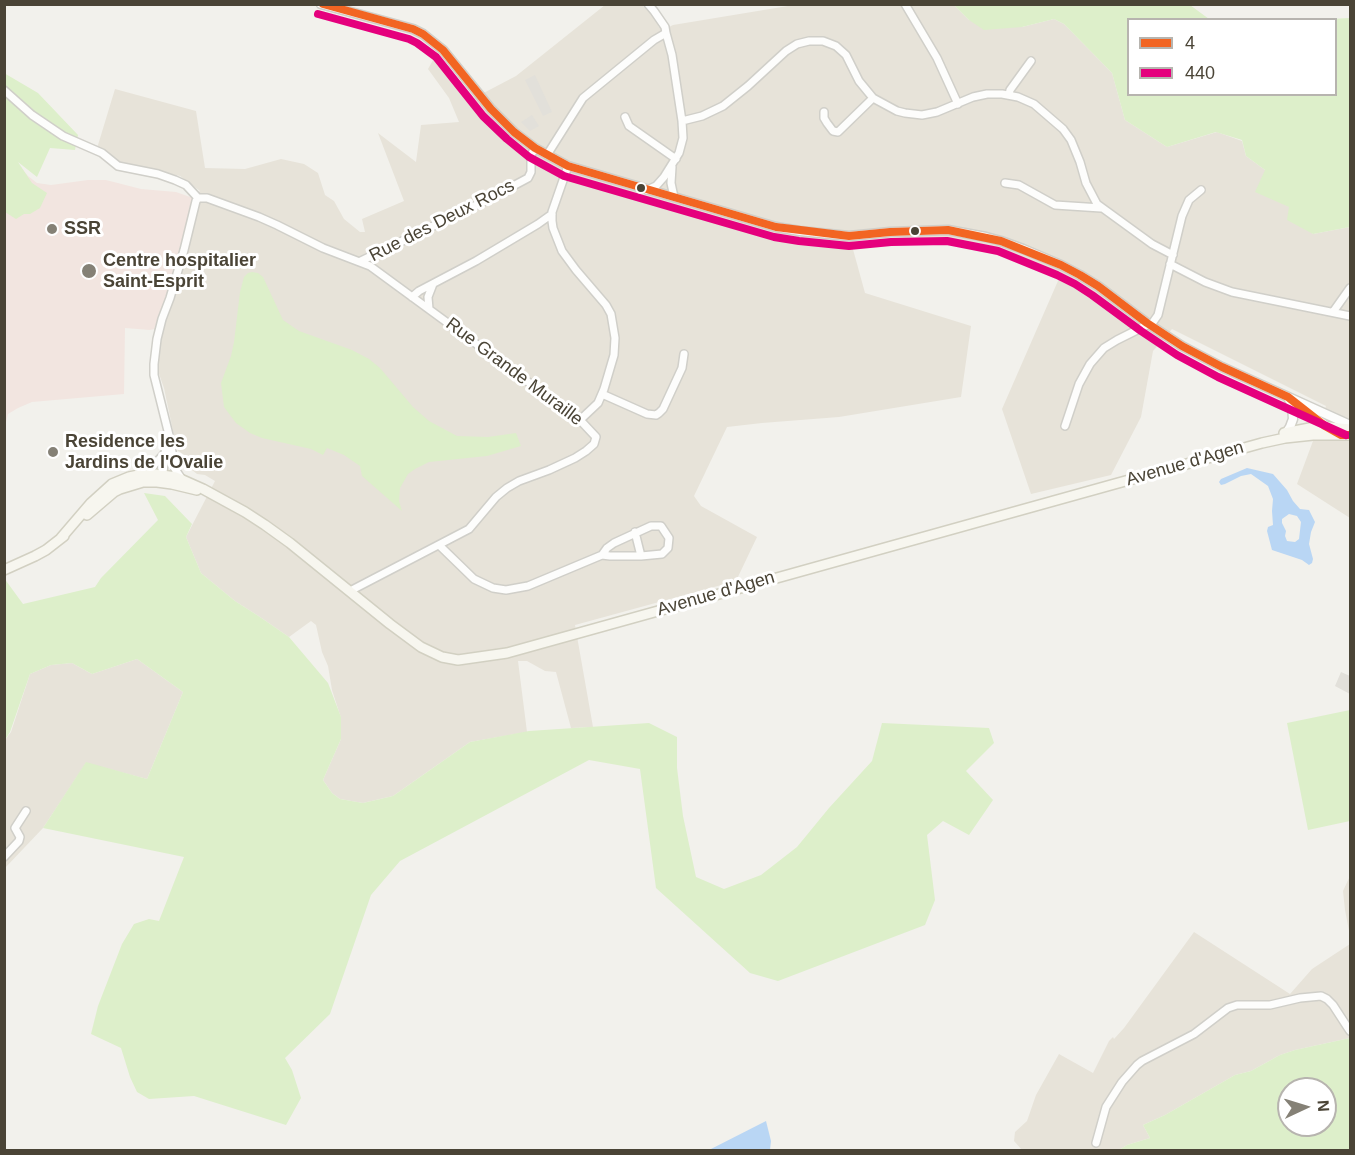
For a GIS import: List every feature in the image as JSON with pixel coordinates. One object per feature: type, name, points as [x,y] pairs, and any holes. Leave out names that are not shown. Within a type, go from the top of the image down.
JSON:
[{"type":"main road","points":[[1262,443],[1286,433],[1322,425],[1350,427]]},
{"type":"main road","points":[[1262,443],[1313,435],[1346,435]]},
{"type":"main road","name":"Avenue d'Agen","points":[[167,478],[181,478],[245,512],[290,543],[408,637],[442,657],[458,660],[507,653],[1262,443]]},
{"type":"main road","points":[[61,538],[91,503],[112,484],[148,473],[167,478]]},
{"type":"main road","points":[[4,570],[46,550],[105,498],[120,489],[167,478]]},
{"type":"main road","name":"Avenue d'Agen","points":[[167,478],[211,494]]},
{"type":"street","points":[[321,4],[423,34],[443,50],[514,132],[535,148],[568,166],[776,227],[849,236],[890,231],[948,230],[986,237],[1023,249],[1061,265],[1098,286],[1182,346],[1350,427]]},
{"type":"street","points":[[648,4],[665,27],[672,55],[682,121],[682,143],[674,161],[659,183],[648,190]]},
{"type":"street","points":[[905,4],[937,58],[958,104]]},
{"type":"street","points":[[547,155],[583,98],[654,40],[666,33]]},
{"type":"street","points":[[682,121],[702,116],[723,106],[797,44],[809,40],[823,41],[836,45],[846,55],[859,81],[873,98],[897,111],[922,115],[938,112],[973,97],[987,94],[1009,95],[1034,104],[1063,129],[1071,140],[1086,183],[1097,204],[1152,244],[1173,255]]},
{"type":"street","points":[[1009,95],[1010,90],[1031,61]]},
{"type":"street","points":[[4,90],[32,115],[63,136],[102,153],[118,166],[176,180],[186,185],[198,198],[162,319],[154,358],[154,375],[170,435],[175,469],[181,478]]},
{"type":"street","points":[[824,112],[827,123],[833,131],[838,132],[873,98]]},
{"type":"street","points":[[625,117],[629,126],[674,161]]},
{"type":"street","name":"Rue des Deux Rocs","points":[[361,261],[528,178],[531,172],[531,154],[535,148]]},
{"type":"street","points":[[674,161],[671,183],[674,197]]},
{"type":"street","points":[[562,251],[552,214],[568,166]]},
{"type":"street","points":[[1005,183],[1019,185],[1055,205],[1101,208]]},
{"type":"street","points":[[1065,426],[1079,384],[1090,364],[1104,348],[1117,339],[1150,325],[1158,315],[1182,216],[1189,200],[1201,190]]},
{"type":"street","name":"Rue Grande Muraille","points":[[198,198],[207,198],[259,217],[323,248],[361,261],[382,274],[580,420],[596,437],[594,444],[586,451],[566,463],[507,488],[496,497],[469,529],[350,591]]},
{"type":"street","points":[[412,297],[552,214]]},
{"type":"street","points":[[538,224],[546,226],[576,270],[611,314],[615,338],[610,373],[598,403],[580,420]]},
{"type":"street","points":[[1170,264],[1205,282],[1232,292],[1350,316]]},
{"type":"street","points":[[429,309],[428,297],[433,284]]},
{"type":"street","points":[[1333,312],[1350,288]]},
{"type":"street","points":[[602,394],[647,414],[656,415],[663,409],[682,368],[684,354]]},
{"type":"street","points":[[1288,398],[1322,425],[1346,435]]},
{"type":"street","points":[[1286,433],[1293,419],[1292,405],[1288,398]]},
{"type":"street","points":[[1319,411],[1322,425]]},
{"type":"street","points":[[164,412],[167,432],[165,453],[167,478]]},
{"type":"street","points":[[1313,435],[1322,425]]},
{"type":"street","points":[[129,477],[151,467],[165,453]]},
{"type":"street","points":[[167,478],[173,459]]},
{"type":"street","points":[[439,545],[474,579],[493,588],[506,590],[528,586],[602,555],[662,554],[668,548],[669,538],[662,526],[651,526],[607,548],[602,555]]},
{"type":"street","points":[[636,532],[641,556]]},
{"type":"street","points":[[4,857],[19,842],[20,837],[15,828],[26,811]]},
{"type":"street","points":[[1096,1143],[1106,1107],[1122,1082],[1137,1065],[1194,1034],[1231,1007],[1237,1005],[1263,1006],[1321,996],[1328,999],[1350,1030]]},
{"type":"shaded area","points":[[800,4],[954,5],[969,20],[1022,27],[1054,19],[1064,24],[1112,73],[1125,120],[1167,147],[1217,132],[1242,141],[1246,156],[1265,170],[1289,207],[1313,234],[1350,227],[1350,518],[1297,484],[1326,406],[1172,329],[1153,351],[1141,417],[1111,475],[1031,494],[1002,409],[1061,274],[978,245],[883,236],[851,242],[865,293],[971,326],[961,397],[839,417],[727,427],[694,496],[701,506],[757,537],[736,581],[575,625],[593,727],[571,728],[556,672],[545,671],[527,661],[518,661],[527,732],[470,742],[393,796],[363,803],[340,799],[332,793],[323,780],[341,739],[341,718],[316,625],[311,621],[289,637],[235,601],[201,573],[186,537],[215,481],[192,470],[192,463],[177,450],[164,388],[158,371],[154,329],[164,307],[193,198],[200,191],[180,176],[121,163],[98,148],[115,89],[196,111],[205,168],[245,169],[281,159],[304,164],[318,173],[325,195],[334,201],[344,219],[360,232],[365,232],[362,219],[404,201],[378,133],[416,162],[421,125],[459,122],[449,98],[428,69],[437,53],[474,98],[516,76],[605,5],[642,5],[654,17],[659,27],[669,27]]},
{"type":"shaded area","points":[[535,75],[552,112],[543,116],[525,80]]},
{"type":"shaded area","points":[[532,115],[539,126],[530,131],[521,122]]},
{"type":"shaded area","name":"Centre hospitalier Saint-Esprit","points":[[5,148],[28,176],[37,183],[51,185],[106,180],[141,189],[176,192],[193,198],[164,307],[154,329],[125,328],[124,394],[32,402],[8,414],[5,426]]},
{"type":"shaded area","points":[[137,659],[183,692],[147,779],[86,763],[43,828],[5,868],[5,740],[11,732],[30,674],[51,665],[72,663],[92,674]]},
{"type":"shaded area","points":[[1341,672],[1350,676],[1350,694],[1335,686]]},
{"type":"shaded area","points":[[1350,876],[1350,936],[1343,891]]},
{"type":"shaded area","points":[[1194,932],[1290,994],[1312,969],[1350,944],[1350,1038],[1295,1050],[1280,1055],[1251,1071],[1235,1075],[1143,1125],[1150,1138],[1119,1150],[1022,1150],[1014,1141],[1015,1132],[1027,1121],[1036,1095],[1059,1054],[1093,1073],[1109,1041],[1124,1028]]},
{"type":"green space","points":[[954,5],[1190,5],[1208,18],[1127,18],[1127,96],[1337,96],[1337,19],[1350,18],[1350,227],[1313,234],[1287,220],[1289,207],[1255,192],[1265,170],[1246,156],[1242,140],[1216,132],[1167,147],[1125,120],[1112,73],[1064,24],[1054,19],[1022,27],[984,30],[969,20]]},
{"type":"green space","points":[[4,73],[38,93],[78,135],[75,150],[50,148],[37,177],[18,162],[32,183],[47,193],[40,208],[16,219],[5,212]]},
{"type":"green space","points":[[252,272],[263,277],[283,320],[299,331],[352,350],[369,359],[429,421],[457,436],[488,437],[516,433],[521,446],[487,456],[429,462],[415,469],[408,474],[400,488],[399,501],[402,511],[362,476],[360,466],[344,455],[327,448],[323,455],[311,449],[250,433],[236,423],[224,407],[221,383],[231,356],[244,277]]},
{"type":"green space","points":[[144,493],[165,496],[192,524],[186,537],[201,573],[235,601],[289,637],[328,683],[341,717],[341,739],[323,780],[332,793],[340,799],[363,803],[393,796],[470,742],[529,731],[649,723],[677,737],[677,768],[683,816],[696,877],[724,889],[761,875],[797,847],[872,761],[882,723],[989,728],[994,743],[966,771],[993,800],[969,835],[943,821],[927,835],[935,900],[925,925],[778,981],[750,973],[656,888],[640,769],[589,760],[400,861],[371,895],[330,1014],[285,1058],[292,1070],[301,1098],[286,1125],[194,1096],[149,1099],[137,1092],[121,1048],[91,1034],[98,1006],[122,944],[134,924],[149,919],[159,921],[184,857],[43,828],[86,762],[147,779],[183,692],[137,659],[92,674],[72,663],[51,665],[30,674],[10,732],[5,740],[4,578],[23,604],[95,587],[158,520]]},
{"type":"green space","points":[[1350,710],[1350,821],[1308,830],[1287,723]]},
{"type":"green space","points":[[1350,1038],[1350,1150],[1119,1150],[1150,1138],[1143,1125],[1235,1075],[1251,1071],[1280,1055]]},
{"type":"water","points":[[1247,468],[1273,474],[1300,509],[1309,510],[1315,522],[1309,544],[1312,563],[1309,565],[1302,560],[1272,550],[1267,531],[1268,527],[1273,525],[1273,499],[1268,486],[1251,474],[1221,485],[1219,482]],"holes":[[[1289,514],[1297,516],[1301,522],[1299,539],[1295,542],[1287,541],[1282,519]]]},
{"type":"water","points":[[766,1121],[771,1141],[770,1150],[709,1150]]},
{"type":"transit line","name":"4","points":[[323,4],[413,29],[423,34],[443,50],[491,109],[514,132],[535,148],[568,166],[776,227],[849,236],[948,230],[1001,241],[1080,275],[1182,346],[1288,397],[1325,426],[1341,435],[1350,435]]},
{"type":"transit line","name":"440","points":[[318,14],[417,43],[436,57],[483,116],[507,139],[529,157],[564,176],[774,237],[849,246],[891,242],[947,241],[998,251],[1075,284],[1177,355],[1218,377],[1346,435]]},
{"type":"place","name":"SSR","points":[[52,229]]},
{"type":"place","name":"Centre hospitalier Saint-Esprit","points":[[89,271]]},
{"type":"place","name":"Residence les Jardins de l'Ovalie","points":[[53,452]]}]
